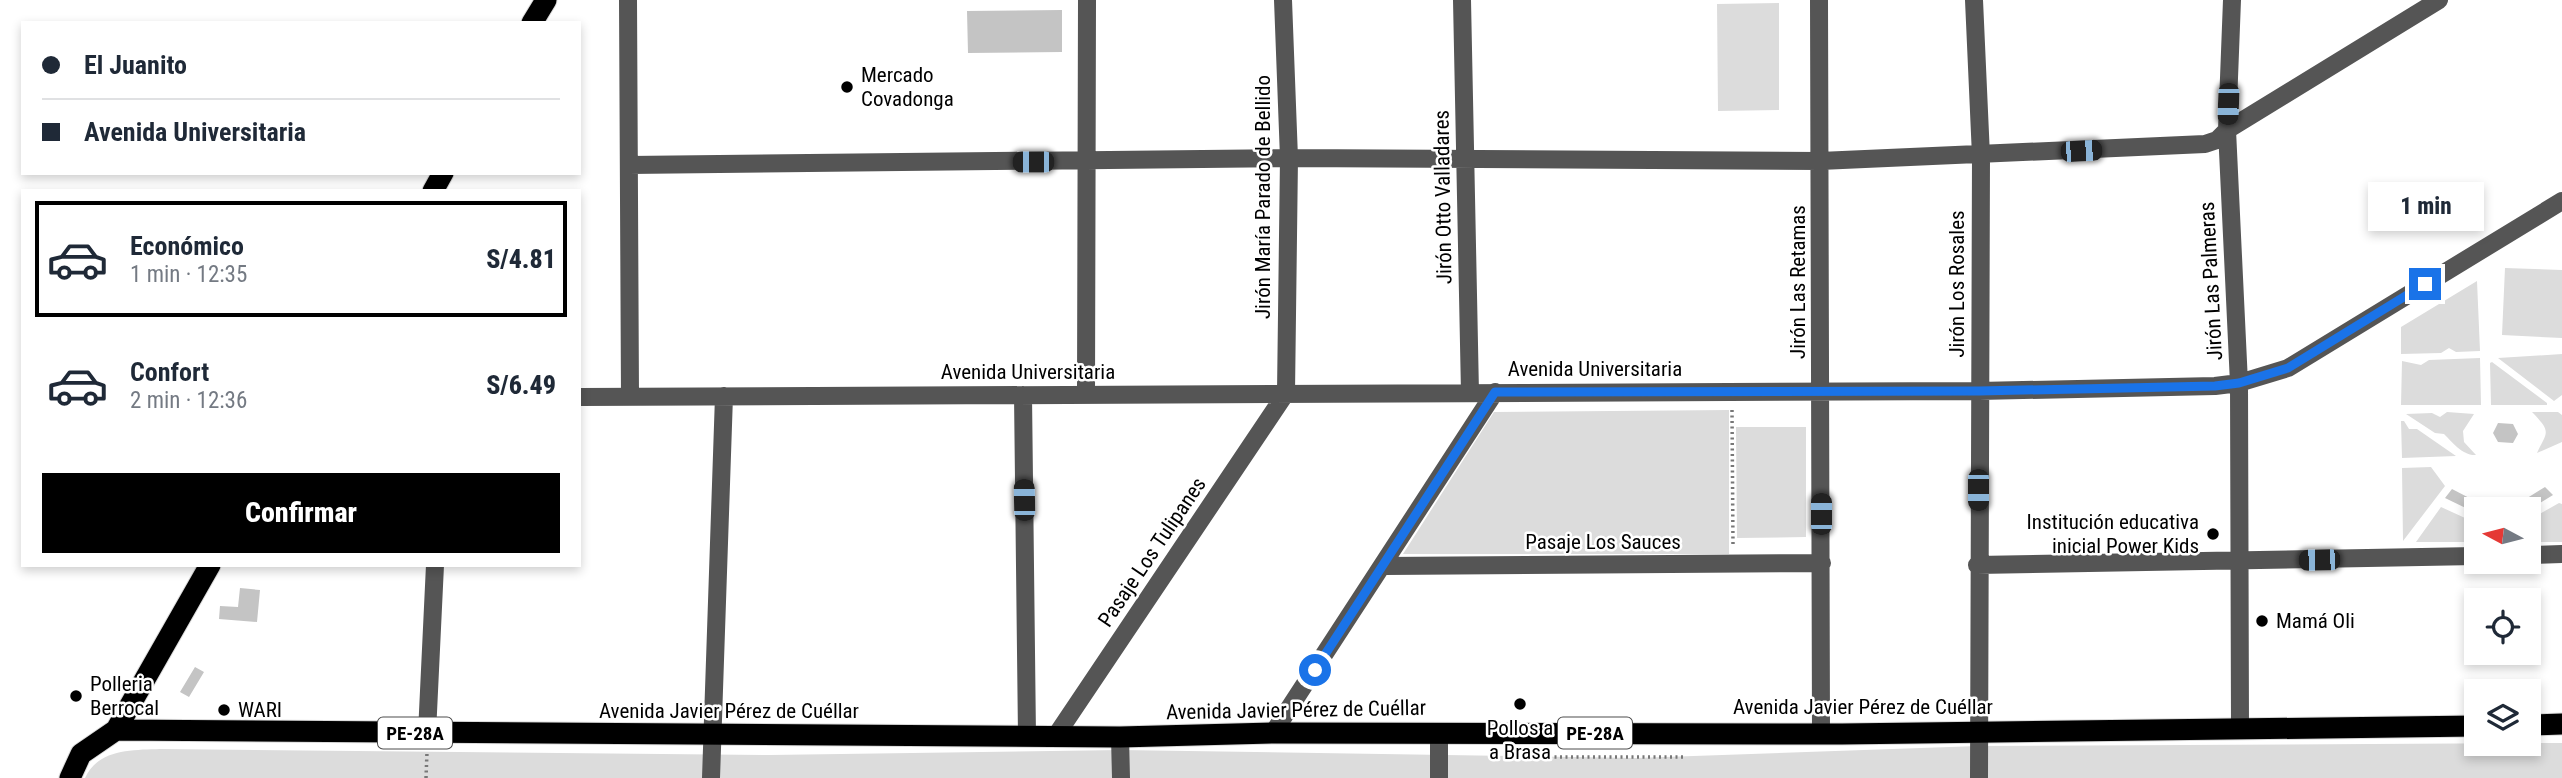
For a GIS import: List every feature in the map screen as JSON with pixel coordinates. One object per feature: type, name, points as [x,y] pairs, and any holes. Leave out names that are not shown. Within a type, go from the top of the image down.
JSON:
[{"type":"highway","points":[[533,21],[546,0]]},
{"type":"highway","points":[[70,778],[81,754],[116,730],[209,567]]},
{"type":"highway","points":[[2541,725],[2562,724]]},
{"type":"highway","name":"Avenida Javier Pérez de Cuéllar","points":[[116,730],[1120,737],[1273,733],[1821,732],[2464,726]]},
{"type":"street","points":[[628,0],[630,397]]},
{"type":"street","points":[[1086,394],[1087,0]]},
{"type":"street","name":"Jirón María Parado de Bellido","points":[[1283,0],[1289,158],[1286,393]]},
{"type":"street","name":"Jirón Otto Valladares","points":[[1462,0],[1470,393]]},
{"type":"street","name":"Jirón Las Retamas","points":[[1819,0],[1821,732]]},
{"type":"street","name":"Jirón Los Rosales","points":[[1974,0],[1981,156],[1977,565],[1979,778]]},
{"type":"street","name":"Jirón Las Palmeras","points":[[2232,0],[2227,130],[2239,383],[2240,729]]},
{"type":"street","points":[[629,164],[1087,162],[1289,158],[1820,161],[2206,145],[2439,0]]},
{"type":"street","name":"Avenida Universitaria","points":[[581,397],[1979,391],[2239,383],[2288,368],[2562,201]]},
{"type":"street","points":[[1273,733],[1495,392]]},
{"type":"street","name":"Pasaje Los Tulipanes","points":[[1055,737],[1286,393]]},
{"type":"street","points":[[1023,395],[1027,737]]},
{"type":"street","points":[[711,778],[724,397]]},
{"type":"street","points":[[2541,555],[2562,554]]},
{"type":"street","points":[[1977,565],[2464,556]]},
{"type":"street","name":"Pasaje Los Sauces","points":[[1384,566],[1822,563]]},
{"type":"street","points":[[427,733],[435,567]]},
{"type":"street","points":[[1438,733],[1439,778]]},
{"type":"street","points":[[1120,737],[1121,778]]},
{"type":"path","points":[[1731,391],[1733,565]]},
{"type":"shaded area","points":[[1779,3],[1779,110],[1718,111],[1717,4]]},
{"type":"shaded area","points":[[2505,268],[2562,270],[2562,338],[2502,335]]},
{"type":"shaded area","points":[[2477,281],[2480,351],[2456,352],[2449,348],[2441,353],[2401,354],[2401,327]]},
{"type":"shaded area","points":[[2562,354],[2562,395],[2554,401],[2498,358]]},
{"type":"shaded area","points":[[2480,358],[2481,405],[2401,405],[2402,361],[2421,365],[2429,360]]},
{"type":"shaded area","points":[[2492,362],[2547,403],[2547,405],[2491,405]]},
{"type":"shaded area","points":[[1729,410],[1729,554],[1403,554],[1494,412]]},
{"type":"shaded area","points":[[2447,412],[2474,414],[2463,431],[2464,442],[2476,455],[2462,451],[2444,434],[2435,433],[2406,414],[2432,413],[2440,417]]},
{"type":"shaded area","points":[[2532,412],[2558,412],[2562,415],[2562,442],[2537,453],[2546,432],[2543,424]]},
{"type":"shaded area","points":[[2401,421],[2404,421],[2409,429],[2417,429],[2456,456],[2402,458]]},
{"type":"shaded area","points":[[1736,427],[1806,427],[1806,537],[1737,538]]},
{"type":"shaded area","points":[[2431,467],[2445,486],[2403,541],[2402,468]]},
{"type":"shaded area","points":[[2559,503],[2562,504],[2562,542],[2541,542],[2541,513]]},
{"type":"shaded area","points":[[2441,507],[2464,518],[2464,542],[2416,542]]},
{"type":"shaded area","points":[[2541,743],[2562,743],[2562,778],[85,778],[98,761],[107,756],[127,751],[160,749],[770,755],[1121,750],[1636,758],[1978,746],[2464,744],[2464,756],[2541,756]]},
{"type":"building","points":[[1062,10],[1062,52],[968,53],[967,11]]},
{"type":"building","points":[[2498,423],[2513,424],[2518,434],[2513,443],[2498,442],[2493,433]]},
{"type":"building","points":[[2545,487],[2553,495],[2541,502],[2541,497],[2529,497]]},
{"type":"building","points":[[2452,489],[2467,497],[2464,497],[2464,507],[2445,498]]},
{"type":"building","points":[[240,588],[260,590],[257,622],[219,619],[220,606],[238,607]]},
{"type":"building","points":[[195,667],[204,672],[189,697],[180,692]]},
{"type":"place","name":"Mercado Covadonga","points":[[847,87]]},
{"type":"place","name":"Institución educativa inicial Power Kids","points":[[2213,534]]},
{"type":"place","name":"Mamá Oli","points":[[2262,621]]},
{"type":"place","name":"Polleria Berrocal","points":[[76,696]]},
{"type":"place","name":"Pollos a a Brasa","points":[[1520,704]]},
{"type":"place","name":"WARI","points":[[224,710]]},
{"type":"route","points":[[1315,670],[1495,392],[1979,391],[2215,386],[2239,383],[2288,368],[2425,284]]}]
